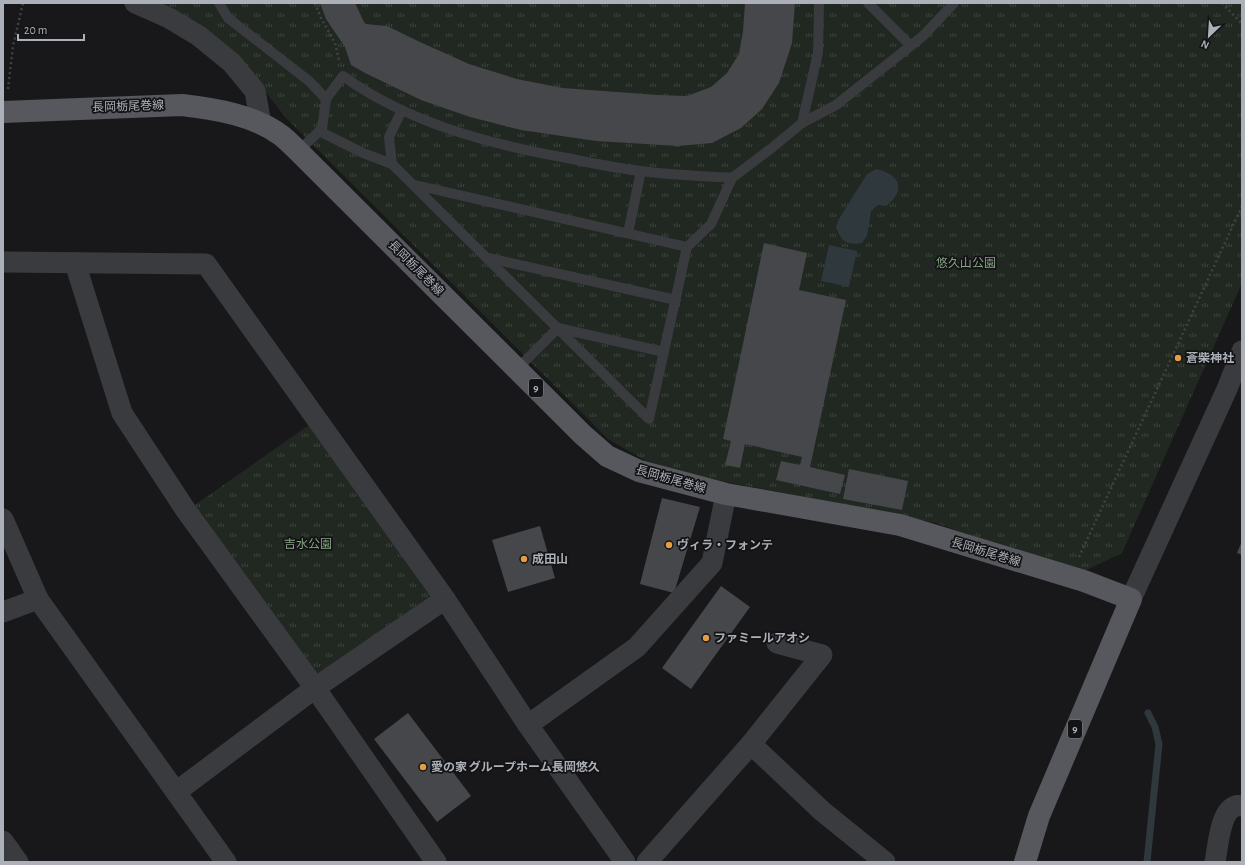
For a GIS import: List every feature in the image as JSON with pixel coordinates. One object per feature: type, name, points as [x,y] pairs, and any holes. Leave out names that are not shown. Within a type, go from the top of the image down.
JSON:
[{"type":"main road","name":"長岡栃尾巻線","points":[[4,112],[182,104],[235,114],[262,124],[282,136],[298,151],[583,435],[607,456],[638,471],[726,494],[900,525],[1084,581],[1131,599]]},
{"type":"main road","name":"9","points":[[1025,862],[1039,816],[1131,599]]},
{"type":"street","points":[[137,3],[169,18],[199,36],[232,63],[255,91],[262,124]]},
{"type":"street","points":[[3,262],[206,264],[445,599],[528,725],[625,862]]},
{"type":"street","points":[[75,263],[122,413],[185,509],[315,688],[436,862]]},
{"type":"street","points":[[1131,599],[1227,389],[1242,351]]},
{"type":"street","points":[[528,725],[637,648],[712,563],[726,494]]},
{"type":"street","points":[[3,519],[38,599],[226,862]]},
{"type":"street","points":[[3,612],[38,599]]},
{"type":"street","points":[[176,792],[315,688],[445,599]]},
{"type":"street","points":[[647,862],[751,744],[822,655],[777,643]]},
{"type":"street","points":[[751,744],[822,810],[885,862]]},
{"type":"street","points":[[1215,862],[1222,822],[1226,813],[1232,808],[1239,805],[1242,806]]},
{"type":"street","points":[[3,841],[18,862]]},
{"type":"lane","points":[[219,3],[228,18],[309,81],[326,99]]},
{"type":"lane","points":[[802,123],[818,53],[820,3]]},
{"type":"lane","points":[[868,3],[911,46]]},
{"type":"lane","points":[[319,131],[363,153],[392,164],[415,185],[649,419],[687,247],[711,224],[732,178],[802,123],[836,105],[911,46],[923,36],[953,4]]},
{"type":"lane","points":[[298,151],[322,129],[326,99],[343,76],[374,96],[434,124],[512,147],[589,163],[641,171],[732,178]]},
{"type":"lane","points":[[392,164],[389,137],[402,110]]},
{"type":"lane","points":[[628,233],[641,171]]},
{"type":"lane","points":[[415,185],[687,247]]},
{"type":"lane","points":[[488,258],[676,300]]},
{"type":"lane","points":[[517,369],[558,328]]},
{"type":"lane","points":[[558,328],[664,352]]},
{"type":"path","points":[[4,112],[13,46],[23,3]]},
{"type":"path","points":[[315,3],[321,18],[335,43],[343,76]]},
{"type":"path","points":[[1222,3],[1242,24]]},
{"type":"path","points":[[1070,577],[1242,206]]},
{"type":"green space","name":"悠久山公園","points":[[158,3],[1242,3],[1242,283],[1122,553],[1080,573],[936,523],[687,474],[646,461],[608,439],[286,118],[236,54]]},
{"type":"green space","name":"吉水公園","points":[[309,425],[430,596],[317,676],[195,505]]},
{"type":"shaded area","points":[[876,169],[884,171],[895,179],[898,183],[897,194],[886,206],[878,205],[871,211],[867,236],[862,243],[848,243],[842,239],[836,227],[839,219],[867,174]]},
{"type":"shaded area","points":[[829,245],[857,251],[849,287],[821,281]]},
{"type":"building","points":[[320,3],[355,3],[365,24],[387,26],[469,64],[517,79],[563,88],[687,96],[711,87],[727,73],[739,54],[743,31],[745,3],[795,3],[792,43],[779,83],[762,109],[741,128],[712,143],[678,146],[596,141],[521,130],[470,117],[421,100],[351,65],[345,47],[326,19]]},
{"type":"building","points":[[764,243],[807,253],[799,290],[846,300],[810,467],[845,475],[840,494],[776,480],[781,461],[800,465],[802,457],[745,444],[740,468],[725,465],[731,441],[723,439]]},
{"type":"building","points":[[849,469],[908,481],[902,510],[843,499]]},
{"type":"building","name":"ヴィラ・フォンテ","points":[[662,498],[700,507],[674,593],[640,584]]},
{"type":"building","name":"成田山","points":[[540,526],[555,578],[508,592],[492,540]]},
{"type":"building","points":[[1242,541],[1242,555],[1237,553]]},
{"type":"building","name":"ファミールアオシ","points":[[721,586],[750,607],[691,689],[662,668]]},
{"type":"building","name":"愛の家 グループホーム長岡悠久","points":[[408,713],[471,796],[437,822],[374,739]]},
{"type":"waterway","points":[[1147,862],[1159,744],[1155,727],[1148,713]]},
{"type":"place","name":"蒼柴神社","points":[[1178,358]]},
{"type":"place","name":"ヴィラ・フォンテ","points":[[669,545]]},
{"type":"place","name":"成田山","points":[[524,559]]},
{"type":"place","name":"ファミールアオシ","points":[[706,638]]},
{"type":"place","name":"愛の家 グループホーム長岡悠久","points":[[423,767]]}]
